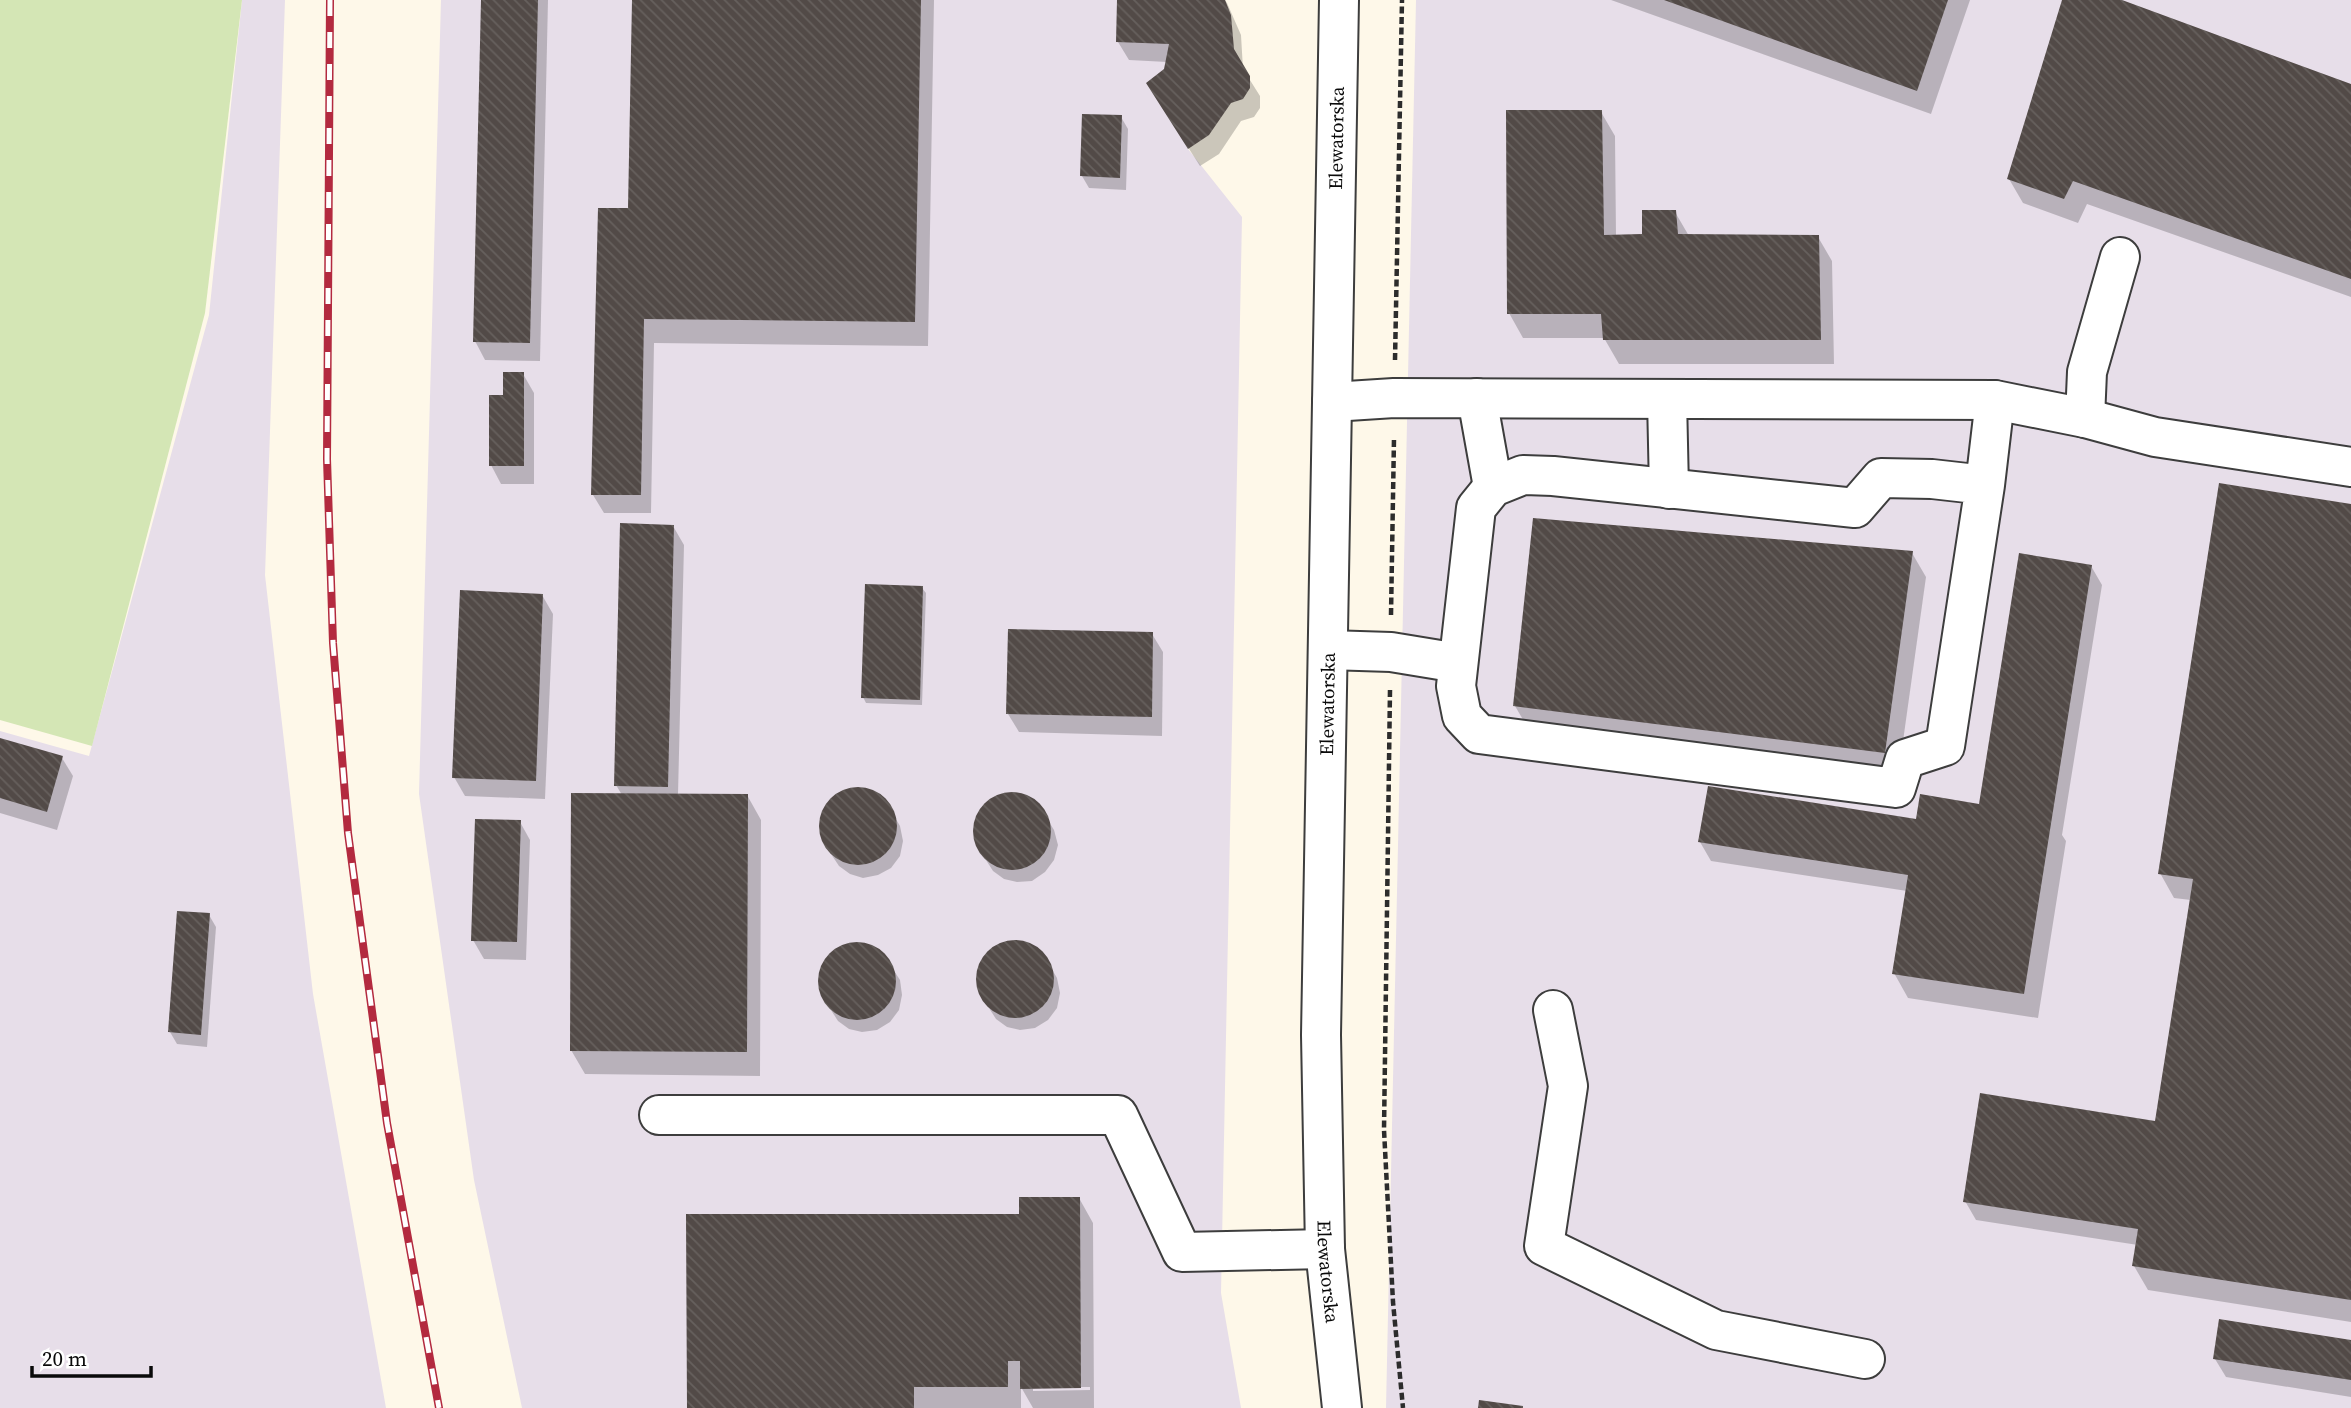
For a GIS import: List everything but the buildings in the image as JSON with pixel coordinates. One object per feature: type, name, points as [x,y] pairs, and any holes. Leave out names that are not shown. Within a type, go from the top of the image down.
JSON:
[{"type":"street","name":"Elewatorska","points":[[1339,0],[1321,1035],[1325,1249],[1342,1408]]},
{"type":"street","points":[[2085,418],[2087,372],[2120,257]]},
{"type":"street","points":[[1332,402],[1394,398],[1994,400],[2085,418],[2155,437],[2351,467]]},
{"type":"street","points":[[1477,398],[1493,486]]},
{"type":"street","points":[[1667,399],[1669,489]]},
{"type":"street","points":[[1985,485],[1933,479],[1881,478],[1855,508],[1553,476],[1522,475],[1493,486],[1476,508],[1456,686],[1462,716],[1479,734],[1896,788],[1905,759],[1945,746],[1985,485],[1994,400]]},
{"type":"street","points":[[1328,650],[1391,652],[1458,663]]},
{"type":"street","points":[[1553,1010],[1568,1086],[1544,1247],[1716,1330],[1865,1359]]},
{"type":"street","points":[[659,1115],[1118,1115],[1182,1252],[1325,1249]]},
{"type":"path","points":[[1402,0],[1384,1130],[1392,1302],[1403,1408]]},
{"type":"shaded area","points":[[242,0],[285,0],[265,575],[313,994],[386,1408],[0,1408],[0,731],[89,756],[209,315]]},
{"type":"shaded area","points":[[441,0],[1185,0],[1188,149],[1242,217],[1221,1293],[1241,1408],[522,1408],[474,1180],[419,794]]},
{"type":"shaded area","points":[[1416,0],[2351,0],[2351,1408],[1386,1408]]},
{"type":"green space","points":[[0,0],[242,0],[205,313],[92,746],[0,720]]},
{"type":"railway","points":[[330,0],[327,459],[333,643],[348,833],[387,1123],[439,1408]]}]
